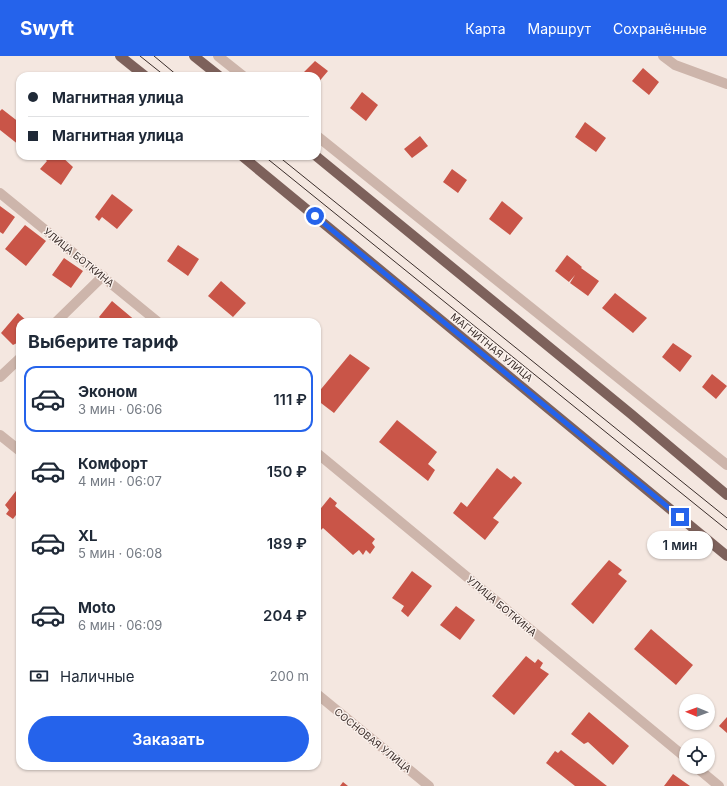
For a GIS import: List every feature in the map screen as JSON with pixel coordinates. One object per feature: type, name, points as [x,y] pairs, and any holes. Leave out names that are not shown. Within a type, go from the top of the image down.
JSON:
[{"type":"main road","points":[[120,56],[140,72]]},
{"type":"main road","points":[[194,56],[214,72]]},
{"type":"main road","name":"МАГНИТНАЯ УЛИЦА","points":[[247,160],[727,556]]},
{"type":"main road","points":[[321,160],[631,414],[727,495]]},
{"type":"street","points":[[218,56],[238,72]]},
{"type":"street","points":[[663,56],[675,65],[727,84]]},
{"type":"street","points":[[321,139],[727,465]]},
{"type":"street","name":"УЛИЦА БОТКИНА","points":[[0,193],[153,318]]},
{"type":"street","points":[[60,318],[103,276]]},
{"type":"street","points":[[0,377],[16,362]]},
{"type":"street","points":[[0,435],[16,448]]},
{"type":"street","name":"УЛИЦА БОТКИНА","points":[[321,456],[679,752]]},
{"type":"street","name":"СОСНОВАЯ УЛИЦА","points":[[321,697],[429,786]]},
{"type":"street","points":[[704,774],[719,786]]},
{"type":"building","points":[[315,61],[328,71],[321,79],[321,72],[304,72]]},
{"type":"building","points":[[643,68],[659,82],[649,95],[632,81]]},
{"type":"building","points":[[362,92],[378,105],[366,121],[350,108]]},
{"type":"building","points":[[2,109],[16,120],[16,143],[0,130],[0,111]]},
{"type":"building","points":[[585,122],[606,138],[596,152],[575,137]]},
{"type":"building","points":[[420,136],[428,146],[412,158],[404,149]]},
{"type":"building","points":[[46,160],[65,160],[73,167],[61,185],[40,169],[47,161]]},
{"type":"building","points":[[452,169],[467,180],[458,193],[443,182]]},
{"type":"building","points":[[112,194],[133,210],[117,229],[102,217],[99,221],[95,217]]},
{"type":"building","points":[[502,201],[523,218],[510,235],[489,219]]},
{"type":"building","points":[[0,206],[15,217],[3,234],[0,232]]},
{"type":"building","points":[[25,225],[46,241],[26,266],[5,249]]},
{"type":"building","points":[[178,245],[199,259],[188,276],[167,261]]},
{"type":"building","points":[[567,255],[582,267],[581,268],[599,281],[588,296],[570,283],[575,275],[569,282],[555,271]]},
{"type":"building","points":[[64,258],[83,271],[71,288],[52,275]]},
{"type":"building","points":[[221,281],[246,303],[233,317],[208,296]]},
{"type":"building","points":[[615,293],[647,318],[633,333],[602,308]]},
{"type":"building","points":[[112,301],[132,318],[100,318],[99,317]]},
{"type":"building","points":[[18,313],[24,318],[16,318],[16,344],[13,345],[1,333]]},
{"type":"building","points":[[673,343],[692,356],[680,372],[662,357]]},
{"type":"building","points":[[350,354],[370,368],[334,413],[321,403],[321,389]]},
{"type":"building","points":[[712,374],[727,386],[716,399],[702,387]]},
{"type":"building","points":[[397,420],[437,452],[428,464],[435,470],[428,481],[379,442]]},
{"type":"building","points":[[497,468],[511,479],[514,476],[522,483],[493,518],[499,522],[485,540],[453,513],[461,502],[467,507]]},
{"type":"building","points":[[16,491],[16,515],[13,519],[6,514],[9,510],[5,505]]},
{"type":"building","points":[[330,497],[337,503],[335,506],[375,539],[372,543],[375,547],[370,554],[366,550],[363,555],[359,550],[353,555],[323,528],[321,530],[321,508]]},
{"type":"building","points":[[609,560],[622,570],[618,574],[627,581],[593,624],[571,604]]},
{"type":"building","points":[[412,571],[432,586],[408,617],[401,611],[404,606],[392,598]]},
{"type":"building","points":[[456,606],[475,620],[460,640],[440,625]]},
{"type":"building","points":[[651,629],[693,665],[676,685],[634,649]]},
{"type":"building","points":[[526,656],[535,663],[538,659],[543,663],[540,668],[549,674],[514,715],[492,696]]},
{"type":"building","points":[[589,712],[629,746],[613,765],[588,742],[584,744],[571,734]]},
{"type":"building","points":[[727,717],[727,733],[719,726]]},
{"type":"building","points":[[561,750],[607,786],[575,786],[546,763],[555,751],[558,753]]},
{"type":"building","points":[[673,774],[690,786],[664,786]]},
{"type":"building","points":[[343,782],[348,786],[340,786]]},
{"type":"tram line","points":[[140,56],[160,72]]},
{"type":"tram line","points":[[154,56],[173,72]]},
{"type":"tram line","points":[[269,160],[727,530]]},
{"type":"tram line","points":[[283,160],[727,518]]},
{"type":"route","points":[[315,216],[680,517]]}]
